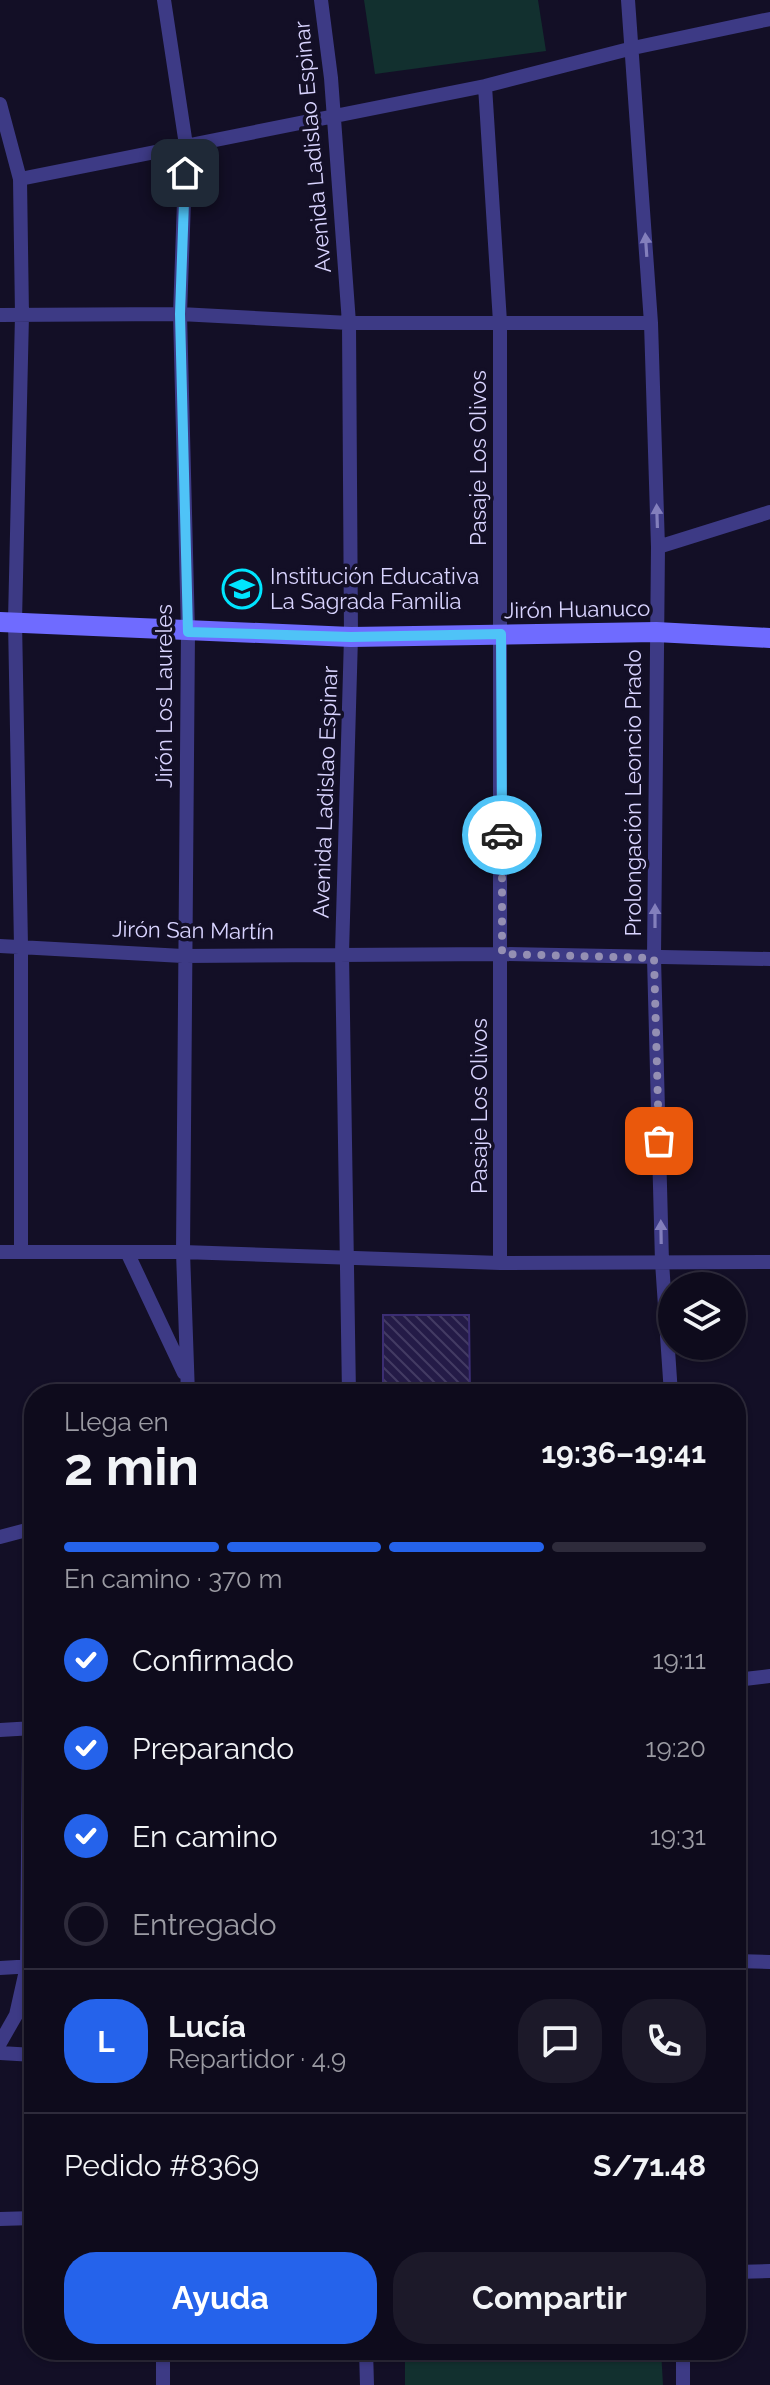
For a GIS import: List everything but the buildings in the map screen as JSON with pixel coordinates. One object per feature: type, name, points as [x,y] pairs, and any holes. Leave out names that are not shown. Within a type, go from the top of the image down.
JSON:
[{"type":"main road","name":"Jirón Huanuco","points":[[8,622],[351,637],[656,632],[770,638]]},
{"type":"street","name":"Jirón Los Laureles","points":[[164,0],[186,145],[180,314],[188,632],[183,956],[183,1252],[188,1384]]},
{"type":"street","name":"Avenida Ladislao Espinar","points":[[321,0],[334,118],[349,323],[351,637],[342,953],[349,1384]]},
{"type":"street","name":"Prolongación Leoncio Prado","points":[[628,0],[651,323],[658,547],[654,958],[662,1262],[670,1384]]},
{"type":"street","points":[[20,179],[485,86],[633,48],[770,19]]},
{"type":"street","name":"Pasaje Los Olivos","points":[[485,86],[500,322],[500,1263]]},
{"type":"street","points":[[0,104],[20,179],[22,315],[8,622],[21,946],[21,1252]]},
{"type":"street","points":[[0,315],[180,314],[349,323],[651,323]]},
{"type":"street","points":[[658,547],[770,512]]},
{"type":"street","name":"Jirón San Martín","points":[[0,946],[183,956],[342,953],[770,959]]},
{"type":"street","points":[[0,1252],[183,1252],[500,1263],[770,1262]]},
{"type":"street","points":[[127,1252],[187,1384]]},
{"type":"street","points":[[0,1537],[24,1531]]},
{"type":"street","points":[[746,1679],[770,1676]]},
{"type":"street","points":[[0,1730],[24,1729]]},
{"type":"street","points":[[746,1961],[770,1962]]},
{"type":"street","points":[[0,1968],[24,1966]]},
{"type":"street","points":[[0,2043],[16,2015],[24,1989]]},
{"type":"street","points":[[0,2053],[24,2054]]},
{"type":"street","points":[[0,2219],[24,2218]]},
{"type":"street","points":[[746,2272],[770,2271]]},
{"type":"street","points":[[163,2360],[163,2385]]},
{"type":"street","points":[[366,2360],[367,2385]]},
{"type":"street","points":[[683,2360],[683,2385]]},
{"type":"green space","points":[[364,0],[538,0],[546,51],[375,74]]},
{"type":"green space","points":[[405,2360],[662,2360],[663,2385],[405,2385]]},
{"type":"way so far","points":[[502,835],[502,954],[654,958],[659,1141]]},
{"type":"place","name":"Institución Educativa La Sagrada Familia","points":[[242,589]]},
{"type":"route","points":[[185,173],[180,314],[188,632],[351,637],[501,634],[502,835]]}]
